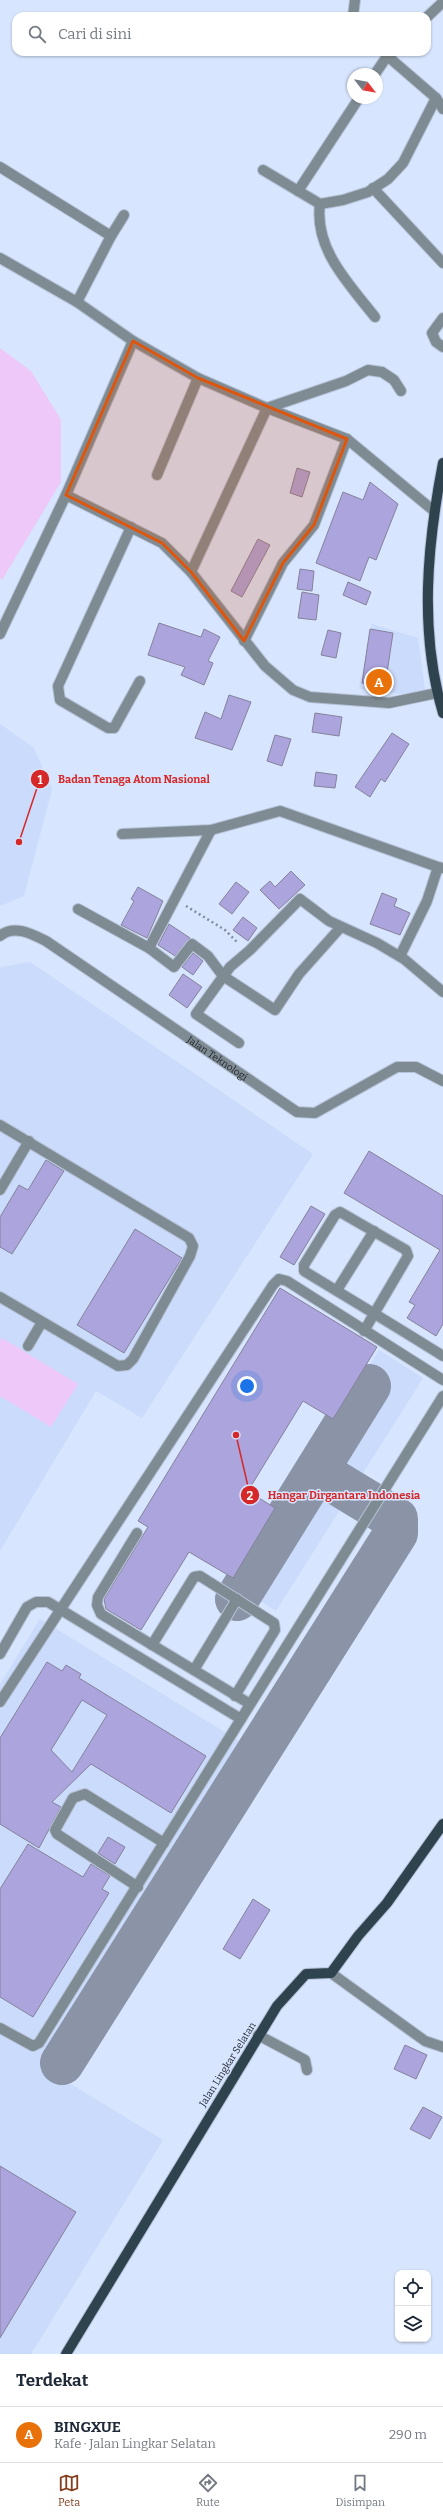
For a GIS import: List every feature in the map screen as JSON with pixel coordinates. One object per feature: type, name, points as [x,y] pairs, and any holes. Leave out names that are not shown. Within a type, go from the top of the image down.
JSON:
[{"type":"main road","points":[[443,463],[434,511],[428,569],[429,626],[437,693],[443,713]]},
{"type":"main road","points":[[331,1973],[358,1936],[387,1903],[443,1824]]},
{"type":"main road","name":"Jalan Lingkar Selatan","points":[[66,2354],[258,2035],[277,2006],[306,1974],[331,1973]]},
{"type":"street","points":[[354,12],[355,0]]},
{"type":"street","points":[[431,13],[443,2]]},
{"type":"street","points":[[378,68],[385,56]]},
{"type":"street","points":[[390,56],[392,60],[436,98],[443,109]]},
{"type":"street","points":[[263,170],[320,204],[342,200],[373,188],[388,179],[403,163],[436,98]]},
{"type":"street","points":[[298,191],[355,104]]},
{"type":"street","points":[[0,167],[111,236]]},
{"type":"street","points":[[373,188],[443,263]]},
{"type":"street","points":[[320,204],[318,218],[324,245],[344,279],[375,317]]},
{"type":"street","points":[[77,302],[111,236],[124,215]]},
{"type":"street","points":[[0,258],[77,302],[133,341],[198,378],[267,408],[347,439],[434,511]]},
{"type":"street","points":[[443,318],[432,333],[436,342],[443,347]]},
{"type":"street","points":[[0,634],[66,495],[133,341]]},
{"type":"street","points":[[191,572],[267,408],[346,382],[368,370],[382,372],[394,380],[401,391]]},
{"type":"street","points":[[157,475],[198,378]]},
{"type":"street","points":[[244,641],[283,563],[314,525],[347,439]]},
{"type":"street","points":[[66,495],[162,543],[191,572],[244,641],[283,684],[293,690],[310,697],[389,703],[437,693]]},
{"type":"street","points":[[131,527],[58,686],[58,693],[60,700],[108,728],[114,728],[140,681]]},
{"type":"street","points":[[122,834],[211,830],[280,811],[441,868],[427,901],[400,956]]},
{"type":"street","points":[[149,948],[211,830]]},
{"type":"street","points":[[239,1043],[196,1014],[236,960],[247,952],[300,899],[340,928],[377,943],[400,956],[414,966],[443,992]]},
{"type":"street","points":[[78,909],[149,948],[174,967],[192,944],[208,956],[223,976],[275,1010],[299,974],[340,928]]},
{"type":"street","name":"Jalan Teknologi","points":[[0,936],[5,932],[28,931],[46,941],[297,1112],[315,1112],[397,1067],[416,1067],[443,1081]]},
{"type":"street","points":[[0,1125],[189,1238],[193,1246],[190,1256],[133,1359],[126,1365],[118,1366],[0,1297]]},
{"type":"street","points":[[0,1190],[29,1141]]},
{"type":"street","points":[[364,1331],[375,1314],[408,1256],[406,1250],[346,1214],[340,1212],[335,1215],[304,1265],[304,1271],[337,1290],[375,1314],[443,1356]]},
{"type":"street","points":[[337,1290],[374,1231]]},
{"type":"street","points":[[0,1702],[60,1608],[273,1285],[279,1279],[287,1281],[443,1380]]},
{"type":"street","points":[[28,1346],[42,1322]]},
{"type":"street","points":[[0,2028],[27,2045],[33,2046],[39,2043],[138,1888],[250,1704],[443,1396]]},
{"type":"street","points":[[137,1533],[98,1597],[97,1605],[107,1619],[250,1704]]},
{"type":"street","points":[[152,1645],[194,1577],[200,1576],[238,1599],[274,1623],[275,1630],[235,1696]]},
{"type":"street","points":[[194,1670],[238,1599]]},
{"type":"street","points":[[0,1654],[27,1607],[36,1602],[48,1602],[241,1719]]},
{"type":"street","points":[[138,1888],[57,1834],[55,1830],[73,1798],[85,1794],[164,1843]]},
{"type":"street","points":[[331,1973],[425,2041],[443,2047]]},
{"type":"street","points":[[258,2035],[305,2060],[307,2070]]},
{"type":"path","points":[[175,899],[225,930],[247,952]]},
{"type":"highlighted area","points":[[133,341],[198,378],[347,439],[314,525],[283,563],[244,641],[191,572],[162,543],[66,495]]},
{"type":"shaded area","points":[[0,348],[31,371],[61,420],[61,482],[2,580],[0,578]]},
{"type":"shaded area","points":[[372,624],[418,638],[426,697],[359,689]]},
{"type":"shaded area","points":[[0,724],[34,748],[52,789],[24,896],[0,906]]},
{"type":"shaded area","points":[[30,962],[313,1154],[142,1418],[96,1391],[0,1551],[0,969],[1,967]]},
{"type":"shaded area","points":[[2,1338],[78,1384],[51,1427],[0,1396],[0,1342]]},
{"type":"shaded area","points":[[379,1350],[423,1378],[276,1611],[232,1583]]},
{"type":"shaded area","points":[[40,1619],[241,1742],[39,2065],[163,2140],[31,2354],[0,2354],[0,1684]]},
{"type":"building","points":[[297,468],[310,472],[302,497],[290,493]]},
{"type":"building","points":[[370,482],[398,504],[376,560],[369,557],[360,581],[316,563],[343,492],[363,500]]},
{"type":"building","points":[[258,539],[270,545],[242,597],[231,591]]},
{"type":"building","points":[[300,569],[314,571],[312,591],[297,589]]},
{"type":"building","points":[[348,582],[371,592],[366,605],[343,595]]},
{"type":"building","points":[[302,592],[319,595],[316,620],[298,618]]},
{"type":"building","points":[[159,623],[201,637],[204,629],[220,637],[208,661],[213,663],[204,685],[181,675],[185,667],[148,655]]},
{"type":"building","points":[[370,629],[393,633],[385,686],[362,683]]},
{"type":"building","points":[[328,630],[341,633],[336,658],[321,655]]},
{"type":"building","points":[[229,695],[251,702],[232,750],[195,738],[205,712],[221,719]]},
{"type":"building","points":[[315,713],[342,717],[339,736],[312,732]]},
{"type":"building","points":[[392,733],[409,744],[385,782],[381,779],[370,797],[355,787]]},
{"type":"building","points":[[275,735],[291,739],[282,766],[267,761]]},
{"type":"building","points":[[316,772],[337,775],[335,788],[314,786]]},
{"type":"building","points":[[291,871],[305,885],[279,909],[260,890],[270,881],[275,887]]},
{"type":"building","points":[[236,882],[249,892],[232,914],[219,904]]},
{"type":"building","points":[[138,887],[163,901],[147,938],[121,925],[134,901],[131,899]]},
{"type":"building","points":[[382,893],[397,899],[394,906],[410,913],[400,935],[370,924]]},
{"type":"building","points":[[243,917],[257,928],[248,941],[233,930]]},
{"type":"building","points":[[169,924],[190,938],[175,956],[158,945]]},
{"type":"building","points":[[193,953],[203,961],[193,975],[182,967]]},
{"type":"building","points":[[183,974],[202,987],[187,1008],[169,995]]},
{"type":"building","points":[[369,1151],[443,1196],[443,1324],[436,1336],[407,1318],[415,1305],[409,1302],[440,1250],[344,1193]]},
{"type":"building","points":[[46,1160],[64,1171],[12,1254],[0,1247],[0,1217],[19,1185],[28,1190]]},
{"type":"building","points":[[311,1206],[325,1214],[294,1265],[280,1257]]},
{"type":"building","points":[[135,1229],[182,1258],[124,1353],[77,1325]]},
{"type":"building","points":[[280,1288],[377,1347],[333,1419],[303,1401],[248,1491],[275,1508],[233,1578],[189,1552],[141,1630],[106,1609],[104,1599],[148,1527],[138,1521]]},
{"type":"building","points":[[47,1662],[62,1671],[66,1665],[81,1674],[79,1678],[206,1756],[171,1813],[91,1764],[52,1802],[61,1807],[39,1848],[0,1824],[0,1738]],"holes":[[[82,1700],[107,1715],[72,1772],[51,1750]]]},
{"type":"building","points":[[108,1837],[125,1847],[115,1864],[98,1853]]},
{"type":"building","points":[[28,1844],[83,1877],[91,1864],[110,1876],[102,1889],[109,1893],[33,2017],[0,1997],[0,1889]]},
{"type":"building","points":[[253,1899],[270,1910],[240,1959],[223,1949]]},
{"type":"building","points":[[405,2045],[427,2055],[416,2079],[394,2069]]},
{"type":"building","points":[[423,2107],[442,2117],[430,2139],[410,2129]]},
{"type":"building","points":[[0,2166],[76,2212],[0,2338]]},
{"type":"taxiway","points":[[237,1599],[369,1386]]},
{"type":"taxiway","points":[[62,2063],[396,1533],[396,1519],[317,1471]]},
{"type":"place","name":"BINGXUE","points":[[379,682]]},
{"type":"place","name":"Badan Tenaga Atom Nasional","points":[[19,842]]},
{"type":"place","name":"Hangar Dirgantara Indonesia","points":[[236,1435]]}]
